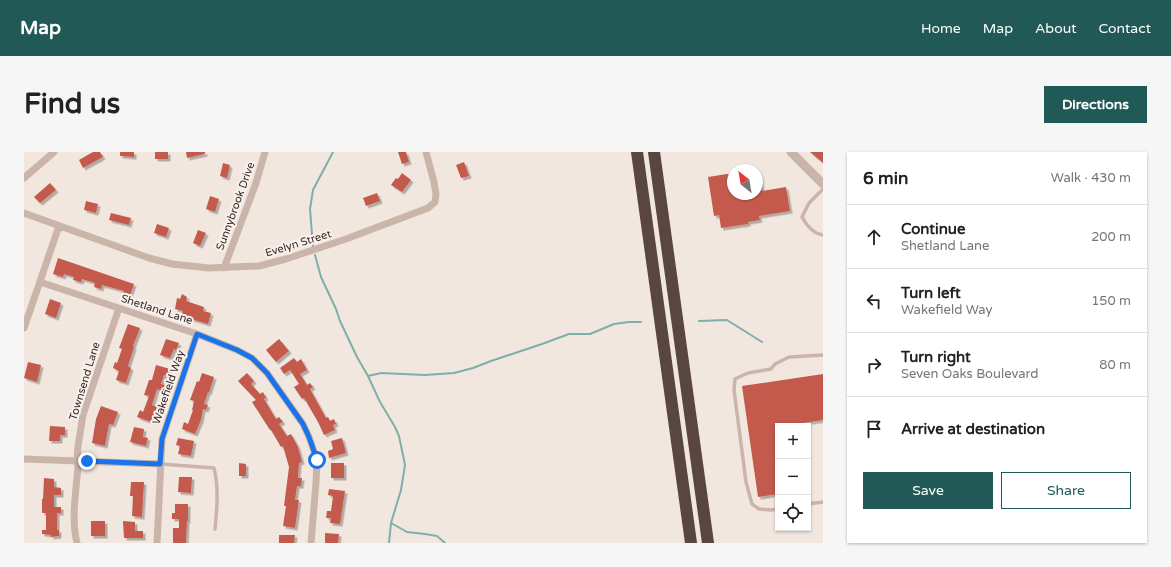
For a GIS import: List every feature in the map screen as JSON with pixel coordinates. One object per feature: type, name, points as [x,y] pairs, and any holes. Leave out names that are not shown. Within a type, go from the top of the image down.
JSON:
[{"type":"highway","points":[[637,152],[691,543]]},
{"type":"highway","points":[[654,152],[708,543]]},
{"type":"street","points":[[24,178],[54,152]]},
{"type":"street","name":"Sunnybrook Drive","points":[[224,268],[256,183],[265,152]]},
{"type":"street","name":"Evelyn Street","points":[[24,213],[149,258],[172,264],[209,268],[259,266],[286,259],[346,239],[428,208],[435,202],[436,194],[426,152]]},
{"type":"street","points":[[791,152],[823,184]]},
{"type":"street","points":[[24,328],[59,226]]},
{"type":"street","name":"Shetland Lane","points":[[40,282],[197,334],[237,350],[252,358],[267,373],[303,424],[317,460],[311,543]]},
{"type":"street","name":"Townsend Lane","points":[[77,543],[74,521],[78,446],[83,415],[119,308]]},
{"type":"street","name":"Wakefield Way","points":[[157,543],[162,439],[197,334]]},
{"type":"street","points":[[24,458],[160,464]]},
{"type":"lane","points":[[823,190],[809,203],[802,217],[807,226],[818,234],[823,235]]},
{"type":"lane","points":[[775,509],[759,509],[752,504],[746,482],[734,390],[735,379],[748,373],[771,369],[776,364],[789,357],[823,355]]},
{"type":"lane","points":[[160,464],[214,468],[218,492],[215,529]]},
{"type":"lane","points":[[811,504],[823,502]]},
{"type":"building","points":[[93,152],[100,152],[103,157],[83,168],[79,160]]},
{"type":"building","points":[[120,152],[134,152],[134,157],[120,156]]},
{"type":"building","points":[[155,152],[168,152],[168,159],[155,159]]},
{"type":"building","points":[[186,152],[205,152],[205,154],[187,158]]},
{"type":"building","points":[[398,152],[406,152],[409,162],[402,164]]},
{"type":"building","points":[[810,152],[823,152],[823,163]]},
{"type":"building","points":[[464,162],[469,176],[461,178],[456,165]]},
{"type":"building","points":[[223,163],[230,165],[227,178],[220,176]]},
{"type":"building","points":[[402,173],[411,180],[402,192],[391,185]]},
{"type":"building","points":[[727,174],[727,200],[763,200],[763,191],[786,187],[790,211],[759,216],[760,220],[748,222],[748,224],[721,228],[719,215],[714,216],[708,177]]},
{"type":"building","points":[[50,183],[56,190],[40,203],[34,197]]},
{"type":"building","points":[[377,193],[380,201],[366,206],[363,198]]},
{"type":"building","points":[[210,196],[219,199],[215,212],[206,209]]},
{"type":"building","points":[[86,201],[98,204],[96,213],[84,210]]},
{"type":"building","points":[[111,213],[131,218],[129,225],[109,220]]},
{"type":"building","points":[[157,224],[169,228],[166,237],[154,233]]},
{"type":"building","points":[[198,230],[206,233],[200,246],[193,243]]},
{"type":"building","points":[[58,258],[134,284],[129,298],[122,296],[124,291],[102,285],[101,289],[94,287],[95,283],[82,279],[81,282],[73,280],[74,277],[64,274],[63,277],[53,274]]},
{"type":"building","points":[[182,294],[187,297],[186,301],[204,307],[203,311],[211,313],[208,324],[181,316],[183,311],[175,309],[177,298],[180,299]]},
{"type":"building","points":[[50,299],[61,303],[56,318],[45,314]]},
{"type":"building","points":[[128,324],[140,328],[133,346],[134,347],[128,366],[131,368],[126,383],[116,380],[119,371],[113,368],[115,362],[117,363],[122,349],[119,348]]},
{"type":"building","points":[[166,339],[179,343],[176,350],[174,349],[170,358],[160,355]]},
{"type":"building","points":[[279,339],[289,351],[276,362],[266,350]]},
{"type":"building","points":[[294,358],[297,362],[301,359],[307,370],[300,374],[307,385],[310,383],[313,387],[310,389],[326,418],[328,417],[330,421],[334,419],[336,424],[333,425],[335,430],[324,435],[304,398],[302,399],[294,387],[299,384],[290,370],[284,374],[280,368]]},
{"type":"building","points":[[28,362],[41,365],[37,382],[24,378]]},
{"type":"building","points":[[156,365],[170,369],[168,376],[164,375],[161,384],[165,385],[163,391],[157,389],[152,405],[157,407],[151,422],[137,417],[140,410],[143,412],[149,396],[144,395],[149,380],[152,380]]},
{"type":"building","points":[[202,373],[214,377],[204,404],[208,405],[206,410],[203,409],[201,420],[195,434],[182,429],[184,422],[188,424],[193,410],[194,401],[190,400],[197,381],[199,382]]},
{"type":"building","points":[[247,373],[254,381],[251,384],[260,394],[263,392],[266,398],[264,399],[276,419],[279,417],[283,422],[279,424],[287,436],[291,434],[298,447],[302,462],[299,463],[298,478],[302,478],[301,486],[297,486],[295,500],[299,500],[295,528],[283,526],[289,467],[283,446],[281,447],[252,402],[256,400],[238,381]]},
{"type":"building","points":[[823,374],[823,420],[803,423],[775,423],[775,494],[758,497],[742,386]]},
{"type":"building","points":[[101,406],[118,412],[113,425],[109,424],[105,446],[92,443],[96,419]]},
{"type":"building","points":[[50,426],[65,427],[65,435],[60,435],[60,441],[49,441]]},
{"type":"building","points":[[134,427],[144,429],[143,437],[148,438],[146,446],[130,442]]},
{"type":"building","points":[[178,438],[194,441],[191,456],[178,454],[180,446],[176,445]]},
{"type":"building","points":[[342,438],[346,453],[329,458],[328,451],[333,449],[331,441]]},
{"type":"building","points":[[239,463],[246,464],[246,476],[239,476]]},
{"type":"building","points":[[331,463],[344,463],[344,478],[331,478]]},
{"type":"building","points":[[179,477],[192,477],[191,493],[178,492]]},
{"type":"building","points":[[44,478],[54,479],[54,487],[61,488],[61,495],[54,495],[54,507],[61,507],[61,513],[57,513],[57,530],[59,530],[59,536],[51,537],[51,535],[42,534],[42,530],[46,530],[46,513],[42,513]]},
{"type":"building","points":[[131,482],[144,482],[142,517],[132,516],[133,496],[130,496]]},
{"type":"building","points":[[329,489],[345,491],[340,524],[330,523],[331,518],[326,518],[327,511],[331,511],[333,496],[328,495]]},
{"type":"building","points":[[175,504],[188,504],[186,543],[173,543],[173,528],[179,528],[179,519],[172,519],[172,513],[175,513]]},
{"type":"building","points":[[91,521],[105,521],[105,536],[91,536]]},
{"type":"building","points":[[123,521],[135,522],[135,531],[143,531],[143,538],[124,538]]},
{"type":"building","points":[[325,533],[339,534],[338,543],[325,543]]},
{"type":"building","points":[[279,535],[295,535],[294,543],[279,543]]},
{"type":"waterway","points":[[313,247],[310,209],[313,190],[333,152]]},
{"type":"waterway","points":[[315,255],[321,277],[340,321],[380,402],[399,436],[405,465],[401,490],[391,523],[389,543]]},
{"type":"waterway","points":[[699,321],[727,320],[762,342]]},
{"type":"waterway","points":[[368,376],[381,373],[425,375],[454,373],[473,368],[569,334],[590,334],[614,324],[641,322]]},
{"type":"waterway","points":[[391,523],[407,532],[437,536],[445,543]]},
{"type":"route","points":[[87,461],[160,464],[162,439],[197,334],[237,350],[252,358],[267,373],[303,424],[317,460]]}]
